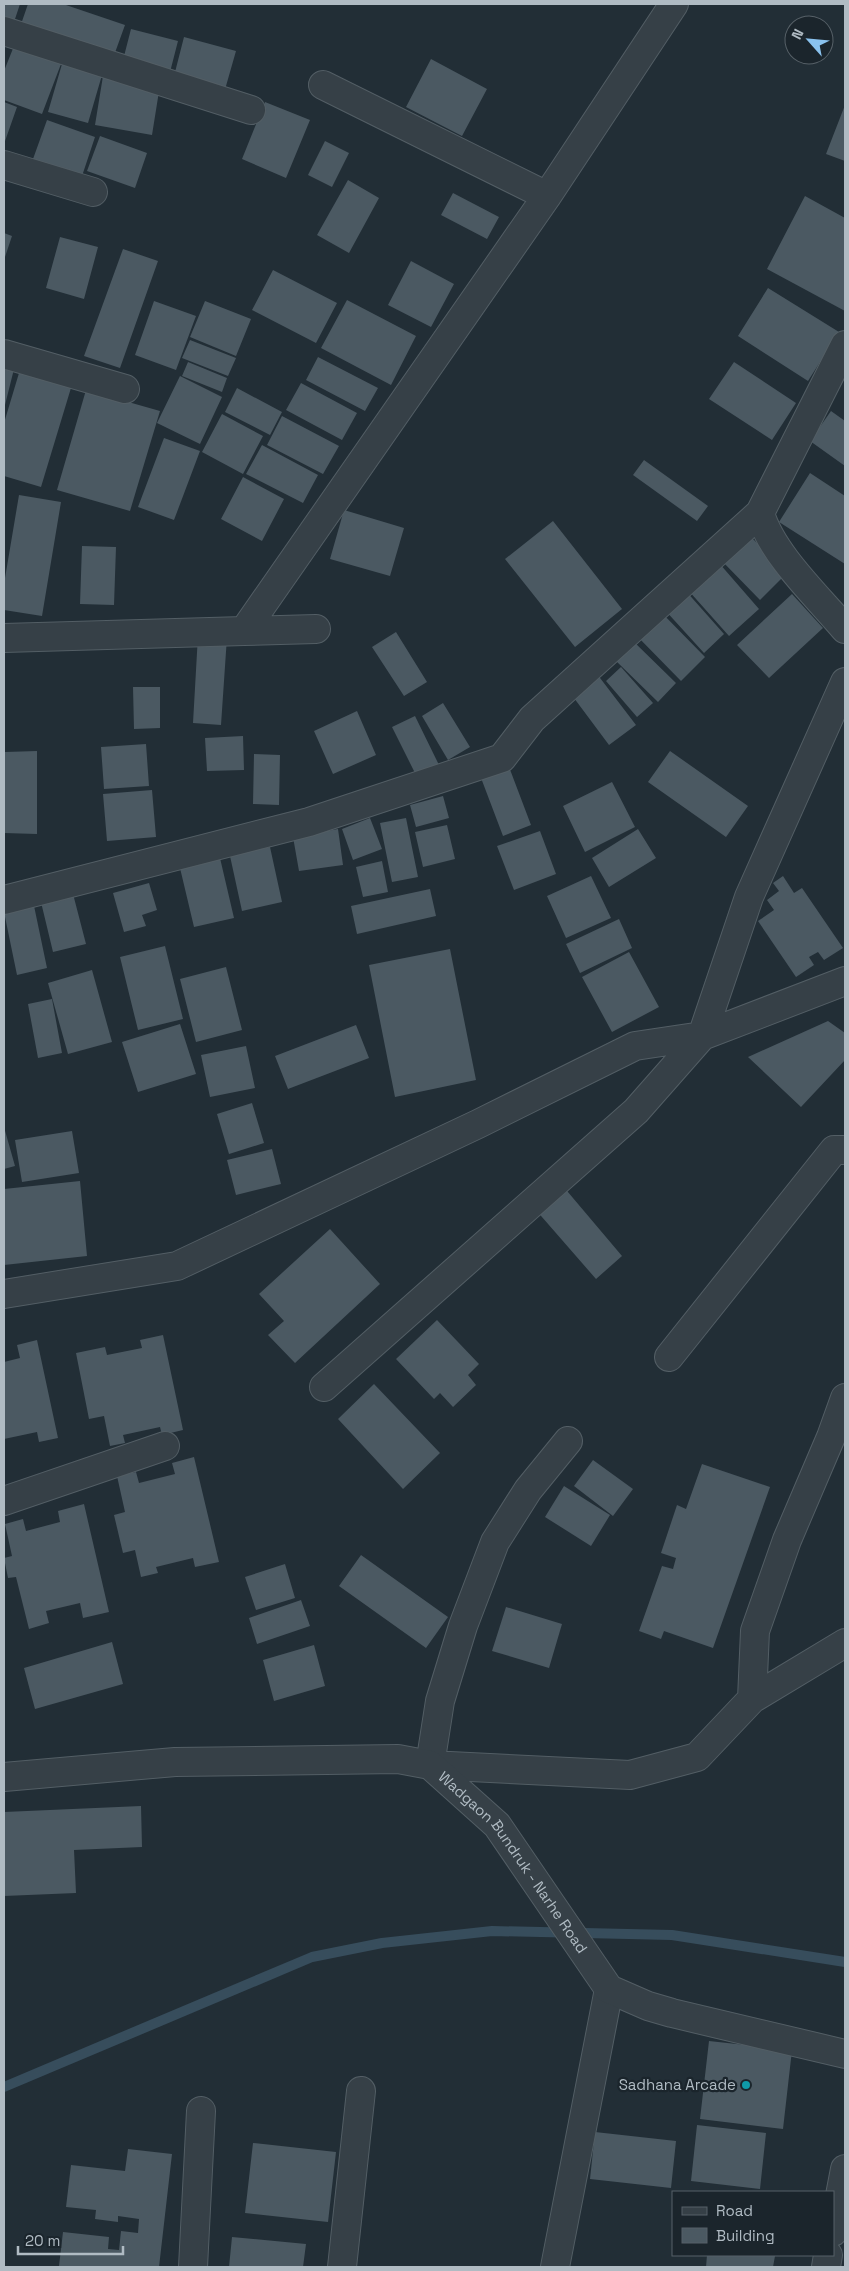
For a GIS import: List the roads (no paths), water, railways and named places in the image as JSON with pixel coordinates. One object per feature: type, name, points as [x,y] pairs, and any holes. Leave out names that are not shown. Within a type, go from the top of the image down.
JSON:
[{"type":"street","points":[[244,631],[547,196],[674,4]]},
{"type":"street","points":[[4,31],[251,110]]},
{"type":"street","points":[[323,85],[547,196]]},
{"type":"street","points":[[4,165],[94,192]]},
{"type":"street","points":[[4,900],[309,822],[502,758],[532,719],[760,513],[845,345]]},
{"type":"street","points":[[4,354],[125,389]]},
{"type":"street","points":[[760,513],[763,524],[781,553],[845,629]]},
{"type":"street","points":[[4,638],[316,629]]},
{"type":"street","points":[[324,1387],[636,1111],[702,1036],[749,897],[845,682]]},
{"type":"street","points":[[4,1294],[177,1266],[487,1120],[636,1046],[702,1036],[845,980]]},
{"type":"street","points":[[669,1357],[834,1150],[845,1150]]},
{"type":"street","points":[[752,1700],[755,1632],[787,1540],[845,1398]]},
{"type":"street","points":[[568,1441],[528,1490],[495,1542],[463,1626],[443,1692],[430,1765],[630,1775],[697,1757],[752,1700],[845,1643]]},
{"type":"street","points":[[4,1501],[165,1446]]},
{"type":"street","name":"Wadgaon Bundruk - Narhe Road","points":[[4,1777],[175,1762],[398,1759],[430,1765],[497,1825],[608,1989]]},
{"type":"street","points":[[555,2267],[608,1989],[648,2006],[672,2013],[845,2054]]},
{"type":"street","points":[[342,2267],[361,2091]]},
{"type":"street","points":[[193,2267],[201,2111]]},
{"type":"street","points":[[834,2227],[845,2169]]},
{"type":"waterway","points":[[4,2087],[312,1957],[382,1943],[492,1931],[672,1935],[845,1962]]},
{"type":"place","name":"Sadhana Arcade","points":[[746,2085]]}]
